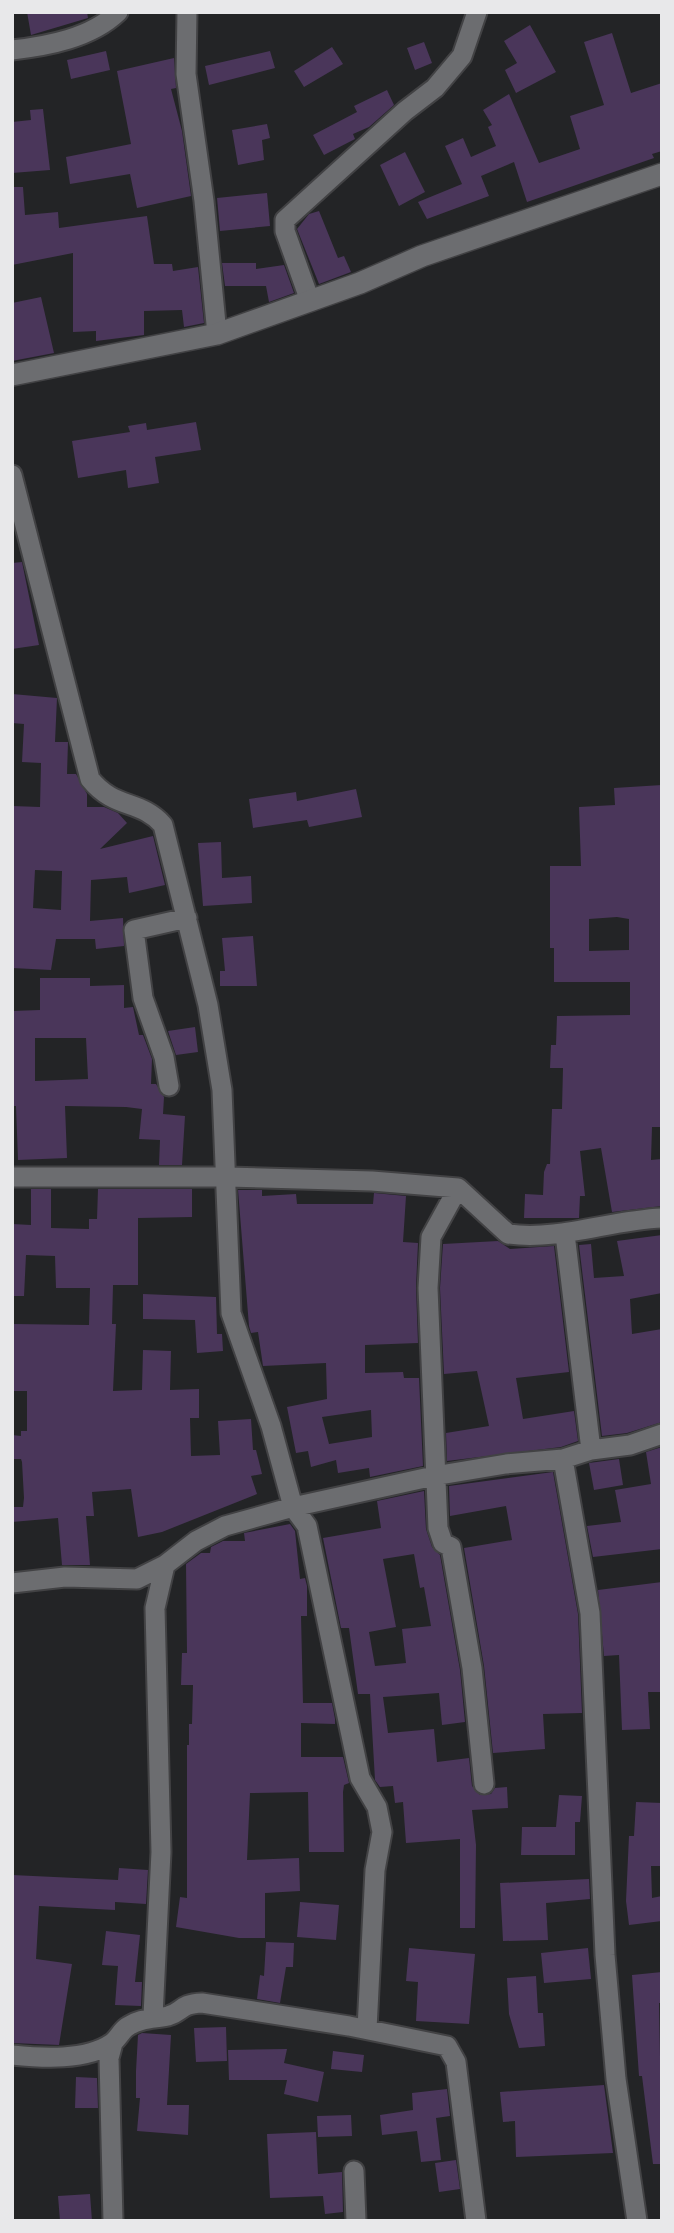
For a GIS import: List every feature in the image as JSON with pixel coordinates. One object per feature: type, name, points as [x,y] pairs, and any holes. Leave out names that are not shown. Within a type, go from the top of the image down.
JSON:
[{"type":"street","points":[[12,50],[65,40],[97,29],[118,12]]},
{"type":"street","points":[[187,12],[186,74],[204,201],[218,334]]},
{"type":"street","points":[[310,302],[285,231],[285,220],[366,145],[435,88],[462,56],[477,12]]},
{"type":"street","points":[[12,375],[218,334],[310,302],[433,252],[662,174]]},
{"type":"street","points":[[12,475],[90,779],[103,795],[147,811],[163,825],[208,1005],[222,1090],[231,1313],[271,1426],[293,1507],[307,1526],[360,1777],[377,1807],[382,1832],[375,1870],[367,2029]]},
{"type":"street","points":[[169,1086],[164,1057],[143,998],[134,930],[187,918]]},
{"type":"street","points":[[12,1177],[227,1177],[372,1181],[458,1188],[508,1234],[565,1234],[662,1218]]},
{"type":"street","points":[[458,1188],[431,1237],[428,1288],[435,1476],[438,1528],[443,1543],[451,1547],[472,1668],[484,1784]]},
{"type":"street","points":[[565,1234],[591,1450]]},
{"type":"street","points":[[12,1583],[65,1577],[136,1579],[166,1565],[196,1541],[225,1526],[293,1507],[435,1476],[506,1464],[564,1459],[591,1450],[630,1445],[662,1434]]},
{"type":"street","points":[[564,1459],[590,1614],[605,1955],[616,2079],[637,2221]]},
{"type":"street","points":[[153,2016],[161,1852],[155,1608],[166,1565]]},
{"type":"street","points":[[12,2055],[53,2060],[91,2052],[113,2043],[129,2025],[153,2016],[169,2016],[186,2004],[202,2003],[367,2029],[443,2045],[453,2052],[476,2221]]},
{"type":"street","points":[[113,2043],[109,2058],[113,2221]]},
{"type":"street","points":[[354,2171],[356,2221]]},
{"type":"building","points":[[27,12],[87,12],[88,18],[31,35]]},
{"type":"building","points":[[530,25],[556,72],[516,93],[505,70],[517,63],[504,41]]},
{"type":"building","points":[[612,33],[631,93],[662,83],[662,151],[652,154],[654,158],[527,202],[514,162],[481,176],[489,196],[427,219],[418,202],[462,184],[445,146],[463,138],[471,157],[496,146],[488,127],[492,125],[483,110],[509,94],[539,163],[580,149],[570,116],[604,105],[584,42]]},
{"type":"building","points":[[424,42],[432,63],[415,70],[407,48]]},
{"type":"building","points":[[332,47],[343,64],[304,87],[294,71]]},
{"type":"building","points":[[106,51],[110,70],[71,79],[67,60]]},
{"type":"building","points":[[270,51],[275,68],[209,85],[205,66]]},
{"type":"building","points":[[174,58],[176,88],[171,89],[182,131],[191,196],[137,208],[130,174],[70,184],[66,157],[131,144],[117,71]]},
{"type":"building","points":[[387,90],[394,105],[369,127],[353,134],[355,139],[324,155],[313,135],[357,112],[354,106]]},
{"type":"building","points":[[43,109],[50,170],[12,173],[12,122],[31,120],[30,110]]},
{"type":"building","points":[[267,124],[270,138],[262,140],[264,160],[238,165],[232,130]]},
{"type":"building","points":[[405,152],[425,192],[399,206],[380,165]]},
{"type":"building","points":[[12,187],[23,187],[25,215],[58,212],[59,228],[147,216],[154,264],[172,264],[173,271],[198,267],[204,323],[184,327],[182,310],[144,311],[144,335],[96,341],[96,331],[73,332],[73,253],[12,265]]},
{"type":"building","points":[[267,193],[270,226],[220,231],[217,198]]},
{"type":"building","points":[[319,211],[338,258],[344,256],[351,272],[319,284],[297,229],[309,214]]},
{"type":"building","points":[[222,263],[256,263],[256,269],[284,265],[294,293],[269,302],[266,286],[225,286]]},
{"type":"building","points":[[41,297],[54,353],[12,361],[12,303]]},
{"type":"building","points":[[196,422],[201,450],[155,457],[159,483],[128,488],[126,470],[78,478],[72,441],[130,432],[128,426],[146,423],[147,430]]},
{"type":"building","points":[[22,562],[39,645],[12,649],[12,563]]},
{"type":"building","points":[[12,694],[57,698],[55,742],[68,742],[67,774],[76,774],[87,794],[87,807],[104,807],[118,813],[127,823],[100,849],[153,836],[165,885],[129,893],[127,877],[91,880],[90,921],[123,918],[124,946],[96,949],[95,939],[56,939],[51,970],[12,968],[12,806],[40,807],[41,763],[22,762],[24,724],[12,723]],"holes":[[[35,870],[62,871],[61,910],[33,908]]]},
{"type":"building","points":[[662,785],[662,1127],[652,1127],[651,1160],[662,1159],[662,1206],[612,1212],[601,1148],[580,1151],[585,1196],[580,1196],[579,1218],[524,1218],[525,1194],[543,1195],[544,1172],[547,1164],[550,1164],[552,1109],[562,1109],[563,1068],[550,1068],[551,1045],[556,1045],[557,1016],[630,1015],[630,982],[554,982],[554,948],[550,948],[550,866],[581,866],[579,807],[615,805],[614,788]],"holes":[[[589,919],[629,919],[629,950],[589,951]]]},
{"type":"building","points":[[356,789],[362,817],[309,827],[307,820],[253,828],[249,799],[296,792],[297,801]]},
{"type":"building","points":[[221,842],[222,878],[251,876],[252,903],[203,906],[198,843]]},
{"type":"building","points":[[253,936],[257,986],[220,986],[220,971],[225,971],[222,938]]},
{"type":"building","points":[[40,978],[90,978],[90,986],[124,985],[124,1008],[133,1007],[139,1035],[143,1035],[152,1059],[151,1084],[156,1084],[164,1097],[163,1114],[185,1116],[182,1165],[159,1165],[160,1140],[139,1139],[142,1109],[126,1107],[65,1106],[67,1158],[18,1160],[16,1106],[12,1106],[12,1011],[40,1010]],"holes":[[[35,1038],[86,1038],[88,1079],[35,1081]]]},
{"type":"building","points":[[195,1027],[198,1052],[176,1055],[168,1031]]},
{"type":"building","points":[[31,1189],[51,1189],[51,1228],[89,1229],[89,1219],[97,1219],[98,1189],[192,1189],[192,1217],[138,1218],[138,1285],[113,1285],[112,1324],[116,1324],[113,1391],[142,1390],[143,1350],[171,1351],[170,1390],[199,1389],[199,1418],[190,1418],[191,1456],[220,1455],[218,1421],[251,1419],[253,1450],[256,1450],[262,1474],[251,1476],[257,1494],[162,1532],[138,1537],[131,1489],[92,1492],[94,1516],[86,1516],[90,1565],[62,1565],[58,1518],[12,1522],[12,1507],[23,1507],[24,1498],[22,1462],[21,1459],[12,1459],[12,1435],[21,1436],[21,1431],[27,1431],[27,1391],[12,1391],[12,1324],[89,1325],[90,1288],[56,1288],[55,1256],[26,1255],[24,1296],[12,1296],[12,1224],[31,1225]]},
{"type":"building","points":[[238,1190],[262,1190],[262,1196],[296,1194],[297,1204],[373,1204],[374,1193],[406,1196],[403,1242],[418,1243],[418,1343],[365,1345],[365,1373],[403,1372],[404,1378],[419,1378],[423,1466],[370,1477],[369,1468],[338,1473],[336,1460],[311,1467],[308,1451],[296,1453],[287,1407],[327,1399],[326,1363],[263,1366],[258,1332],[251,1333]],"holes":[[[371,1410],[372,1437],[329,1444],[322,1417]]]},
{"type":"building","points":[[662,1235],[662,1293],[630,1299],[632,1334],[662,1329],[662,1422],[627,1433],[602,1436],[579,1245],[591,1244],[594,1278],[624,1276],[617,1241]]},
{"type":"building","points":[[498,1241],[510,1249],[554,1246],[569,1372],[516,1378],[523,1419],[574,1411],[578,1441],[561,1447],[447,1461],[446,1433],[489,1426],[477,1371],[444,1374],[440,1288],[443,1244]]},
{"type":"building","points":[[143,1294],[216,1297],[217,1334],[222,1334],[223,1351],[197,1353],[195,1320],[143,1319]]},
{"type":"building","points":[[662,1447],[662,1549],[593,1557],[587,1526],[621,1522],[615,1490],[651,1484],[646,1452]]},
{"type":"building","points":[[619,1459],[623,1485],[594,1490],[589,1463]]},
{"type":"building","points":[[553,1472],[578,1614],[582,1713],[543,1714],[545,1749],[493,1753],[484,1666],[464,1548],[512,1540],[506,1506],[450,1516],[449,1486]]},
{"type":"building","points":[[424,1491],[426,1529],[432,1547],[440,1555],[460,1670],[465,1722],[442,1725],[439,1693],[383,1697],[388,1733],[434,1729],[437,1762],[469,1758],[472,1786],[480,1795],[491,1794],[495,1788],[507,1787],[508,1808],[472,1810],[476,1845],[475,1928],[460,1928],[460,1839],[406,1843],[403,1802],[395,1803],[393,1786],[380,1787],[375,1780],[370,1694],[358,1694],[349,1628],[341,1628],[323,1538],[381,1528],[377,1501]],"holes":[[[414,1554],[420,1588],[424,1587],[431,1626],[402,1629],[406,1663],[375,1666],[369,1632],[396,1627],[383,1559]]]},
{"type":"building","points":[[290,1524],[295,1531],[300,1579],[305,1578],[307,1586],[307,1616],[301,1616],[303,1703],[332,1703],[335,1719],[335,1724],[301,1723],[301,1757],[343,1757],[349,1783],[344,1785],[343,1792],[344,1852],[309,1852],[308,1792],[250,1793],[247,1860],[299,1858],[300,1891],[265,1893],[265,1938],[239,1938],[176,1927],[180,1897],[187,1898],[187,1745],[189,1724],[192,1724],[193,1685],[181,1685],[182,1653],[187,1653],[186,1564],[201,1553],[210,1553],[211,1547],[223,1541],[245,1541],[244,1533]]},
{"type":"building","points":[[662,1582],[662,1692],[648,1692],[650,1729],[622,1730],[619,1655],[604,1656],[598,1590]]},
{"type":"building","points":[[559,1795],[582,1796],[580,1822],[575,1822],[575,1855],[521,1855],[522,1827],[556,1827]]},
{"type":"building","points":[[636,1802],[662,1803],[662,1866],[651,1866],[652,1898],[662,1896],[662,1921],[629,1925],[626,1901],[629,1836],[634,1836]]},
{"type":"building","points":[[119,1868],[148,1870],[146,1904],[115,1902],[115,1910],[39,1906],[36,1959],[72,1964],[59,2045],[12,2043],[12,1875],[118,1880]]},
{"type":"building","points":[[589,1879],[590,1899],[546,1903],[548,1940],[503,1941],[500,1883]]},
{"type":"building","points":[[300,1902],[339,1905],[336,1940],[297,1937]]},
{"type":"building","points":[[106,1931],[140,1935],[135,1982],[142,1982],[141,2006],[115,2005],[118,1966],[102,1965]]},
{"type":"building","points":[[266,1942],[294,1943],[293,1967],[286,1967],[280,2003],[257,1999],[260,1975],[264,1976]]},
{"type":"building","points":[[409,1948],[475,1954],[469,2024],[416,2021],[418,1982],[406,1981]]},
{"type":"building","points":[[588,1948],[591,1979],[544,1983],[541,1953]]},
{"type":"building","points":[[662,1972],[662,2003],[659,2003],[662,2164],[653,2164],[642,2076],[639,2076],[632,1975]]},
{"type":"building","points":[[536,1976],[538,2013],[543,2013],[545,2046],[519,2048],[509,2014],[507,1978]]},
{"type":"building","points":[[226,2027],[227,2061],[196,2062],[194,2028]]},
{"type":"building","points":[[138,2035],[171,2035],[167,2105],[189,2105],[188,2135],[137,2131],[140,2098],[136,2098],[136,2071]]},
{"type":"building","points":[[287,2049],[284,2063],[324,2072],[318,2102],[284,2094],[287,2080],[229,2080],[228,2050]]},
{"type":"building","points":[[333,2051],[364,2055],[362,2072],[331,2069]]},
{"type":"building","points":[[76,2077],[97,2078],[98,2108],[75,2108]]},
{"type":"building","points":[[604,2085],[613,2153],[516,2157],[515,2121],[503,2122],[500,2092]]},
{"type":"building","points":[[447,2089],[450,2116],[436,2118],[441,2160],[421,2162],[417,2131],[382,2135],[380,2115],[413,2110],[412,2093]]},
{"type":"building","points":[[351,2115],[352,2136],[318,2137],[317,2116]]},
{"type":"building","points":[[316,2132],[318,2174],[342,2172],[343,2212],[325,2214],[323,2196],[270,2198],[267,2134]]},
{"type":"building","points":[[456,2160],[460,2189],[439,2192],[435,2163]]},
{"type":"building","points":[[90,2194],[92,2221],[60,2221],[58,2196]]}]
